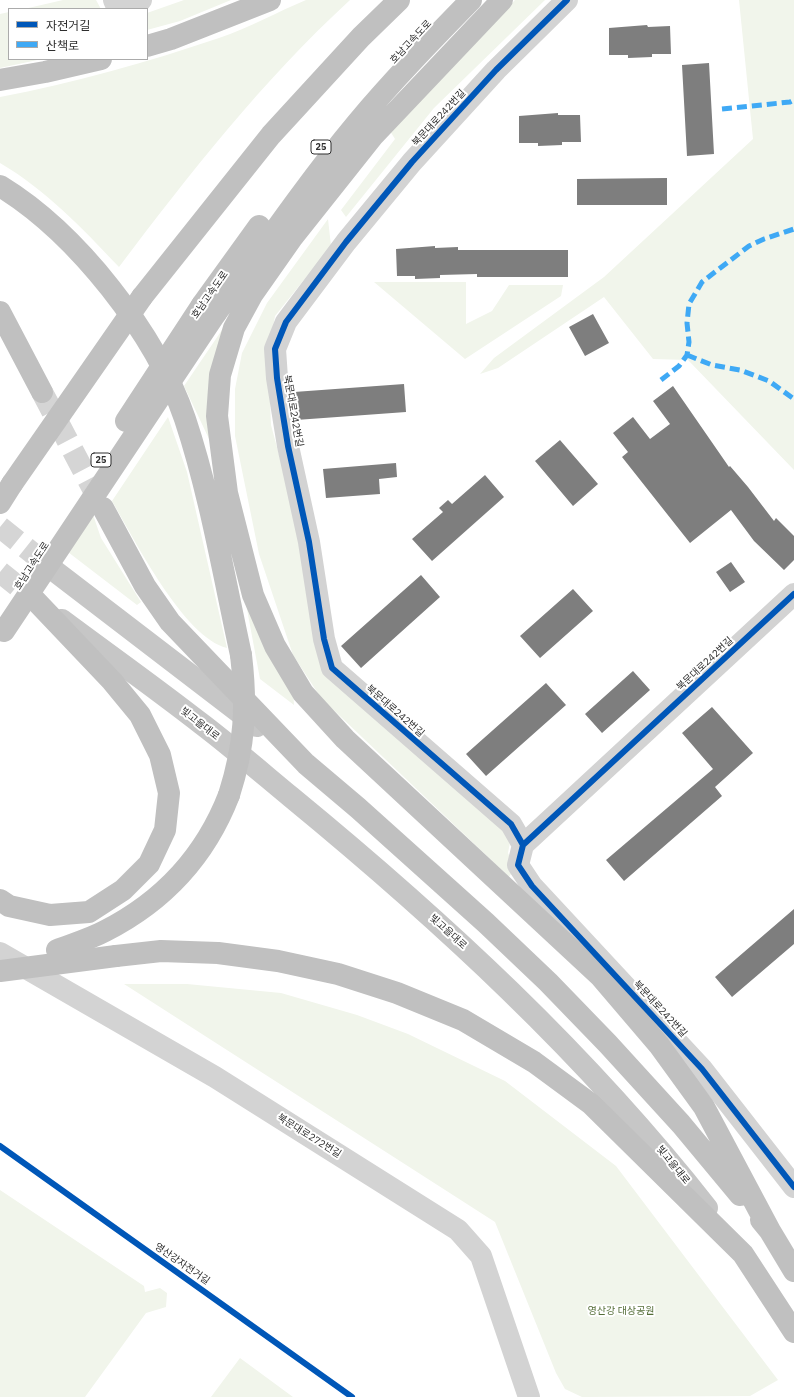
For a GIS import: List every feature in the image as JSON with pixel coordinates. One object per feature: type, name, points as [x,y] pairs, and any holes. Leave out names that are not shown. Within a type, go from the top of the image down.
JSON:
[{"type":"highway","points":[[148,46],[171,39],[270,0]]},
{"type":"highway","points":[[0,503],[142,297],[271,135],[362,37],[399,0]]},
{"type":"highway","name":"호남고속도로","points":[[1,628],[279,200],[368,87],[452,0]]},
{"type":"highway","points":[[209,309],[357,123],[413,59],[471,0]]},
{"type":"highway","points":[[502,0],[373,136],[292,238],[252,295],[234,328],[220,375],[217,416],[227,493],[253,595],[275,646],[303,693],[345,739],[601,977],[659,1045],[704,1107],[770,1231],[794,1271]]},
{"type":"highway","points":[[0,80],[96,60]]},
{"type":"highway","points":[[0,186],[39,215],[70,242],[100,276],[141,332],[173,390],[195,453],[241,655],[244,688],[244,730],[238,766],[219,822],[194,859],[171,885],[144,909],[104,932],[0,971]]},
{"type":"highway","points":[[0,312],[42,392]]},
{"type":"highway","points":[[103,508],[144,586],[170,622],[306,764],[358,808],[486,923],[548,982],[608,1044],[681,1124],[770,1231]]},
{"type":"highway","points":[[0,900],[9,906],[50,915],[89,912],[123,890],[149,864],[165,830],[169,792],[160,755],[140,715],[112,680],[35,600]]},
{"type":"highway","points":[[0,971],[160,951],[218,953],[278,960],[338,974],[397,993],[463,1020],[534,1062],[591,1104],[743,1254]]},
{"type":"highway","name":"빛고을대로","points":[[743,1254],[794,1332]]},
{"type":"main road","points":[[56,572],[306,764]]},
{"type":"main road","name":"빛고을대로","points":[[35,600],[203,725],[337,835],[467,950],[531,1010],[616,1100],[662,1151],[743,1254]]},
{"type":"street","points":[[121,8],[141,0]]},
{"type":"street","name":"북문대로242번길","points":[[523,845],[511,824],[332,668],[324,639],[309,542],[276,378],[275,349],[286,322],[346,242],[412,162],[496,70],[567,0]]},
{"type":"street","name":"북문대로242번길","points":[[794,594],[523,845],[518,865],[532,886],[702,1069],[794,1187]]},
{"type":"street","name":"북문대로272번길","points":[[0,953],[215,1077],[458,1230],[482,1256],[529,1397]]},
{"type":"green space","points":[[63,0],[96,0],[100,8],[28,8]]},
{"type":"green space","points":[[184,0],[231,0],[180,21],[148,30],[148,13]]},
{"type":"green space","points":[[306,0],[350,0],[287,62],[228,128],[119,267],[63,210],[33,185],[0,163],[0,97],[83,79],[192,47],[241,30]]},
{"type":"green space","points":[[515,0],[545,0],[434,108],[346,217],[341,210],[395,139],[390,131]]},
{"type":"green space","points":[[739,0],[794,0],[794,470],[688,360],[653,359],[604,297],[498,368],[480,374],[494,358],[604,277],[753,139]]},
{"type":"green space","points":[[8,12],[8,60],[37,60],[0,68],[0,14]]},
{"type":"green space","points":[[328,219],[331,246],[275,316],[268,356],[271,425],[303,544],[324,673],[511,837],[508,853],[515,868],[509,877],[321,698],[293,655],[259,554],[235,436],[235,389],[242,353],[267,303]]},
{"type":"green space","points":[[374,282],[466,282],[466,324],[492,311],[509,285],[563,285],[561,296],[465,359]]},
{"type":"green space","points":[[226,324],[210,441],[184,386]]},
{"type":"green space","points":[[168,417],[187,472],[227,648],[211,640],[194,626],[178,607],[147,562],[112,501]]},
{"type":"green space","points":[[91,509],[101,538],[141,602],[137,605],[64,549]]},
{"type":"green space","points":[[246,604],[293,690],[294,705],[260,679]]},
{"type":"green space","name":"영산강 대상공원","points":[[124,984],[187,984],[281,993],[357,1015],[408,1034],[505,1081],[616,1166],[778,1380],[750,1396],[582,1397],[565,1389],[556,1373],[495,1222]]},
{"type":"green space","points":[[0,1190],[144,1286],[145,1292],[160,1288],[167,1293],[166,1307],[146,1313],[85,1397],[0,1397]]},
{"type":"green space","points":[[240,1358],[293,1397],[211,1397]]},
{"type":"building","points":[[647,25],[648,27],[670,26],[671,54],[652,54],[652,57],[628,58],[628,55],[609,55],[609,28]]},
{"type":"building","points":[[709,63],[714,154],[687,156],[682,65]]},
{"type":"building","points":[[558,113],[558,115],[580,115],[581,142],[562,142],[562,145],[538,146],[538,143],[519,143],[519,116]]},
{"type":"building","points":[[667,178],[667,205],[577,205],[577,179]]},
{"type":"building","points":[[435,246],[435,248],[458,247],[458,250],[568,250],[568,277],[477,277],[477,274],[440,275],[440,278],[415,279],[415,276],[397,276],[396,249]]},
{"type":"building","points":[[593,314],[609,343],[585,356],[569,327]]},
{"type":"building","points":[[404,384],[406,412],[296,420],[294,392]]},
{"type":"building","points":[[673,386],[729,467],[730,466],[748,487],[774,521],[776,518],[794,536],[794,560],[784,570],[754,541],[731,510],[690,543],[622,457],[628,452],[613,433],[633,417],[650,439],[670,424],[653,401]]},
{"type":"building","points":[[560,440],[598,484],[573,506],[535,461]]},
{"type":"building","points":[[396,463],[397,477],[379,479],[380,494],[326,498],[323,469]]},
{"type":"building","points":[[485,475],[504,497],[432,561],[412,539],[443,512],[439,508],[448,500],[452,504]]},
{"type":"building","points":[[731,562],[745,582],[730,592],[716,572]]},
{"type":"building","points":[[421,575],[440,597],[361,668],[341,646]]},
{"type":"building","points":[[573,589],[593,611],[540,658],[520,636]]},
{"type":"building","points":[[633,671],[650,690],[602,733],[585,714]]},
{"type":"building","points":[[546,683],[566,705],[486,776],[466,754]]},
{"type":"building","points":[[712,707],[753,753],[715,787],[722,796],[624,881],[606,860],[713,769],[682,733]]},
{"type":"building","points":[[794,909],[794,944],[732,997],[715,977]]},
{"type":"tunnel","points":[[42,392],[103,508]]},
{"type":"tunnel","points":[[0,527],[56,572]]},
{"type":"tunnel","points":[[0,572],[35,600]]},
{"type":"marked path","points":[[722,109],[790,102],[794,100]]},
{"type":"marked path","points":[[661,380],[679,366],[687,355],[689,342],[687,323],[689,304],[702,282],[749,246],[764,239],[794,229]]},
{"type":"marked path","points":[[687,355],[712,365],[740,370],[769,381],[794,399]]},
{"type":"cycle path","points":[[523,845],[511,824],[332,668],[324,639],[309,542],[288,446],[277,378],[275,349],[286,322],[346,242],[412,162],[496,70],[567,0]]},
{"type":"cycle path","points":[[794,594],[523,845],[518,865],[532,886],[702,1069],[794,1187]]},
{"type":"cycle path","name":"영산강자전거길","points":[[0,1146],[352,1397]]}]
